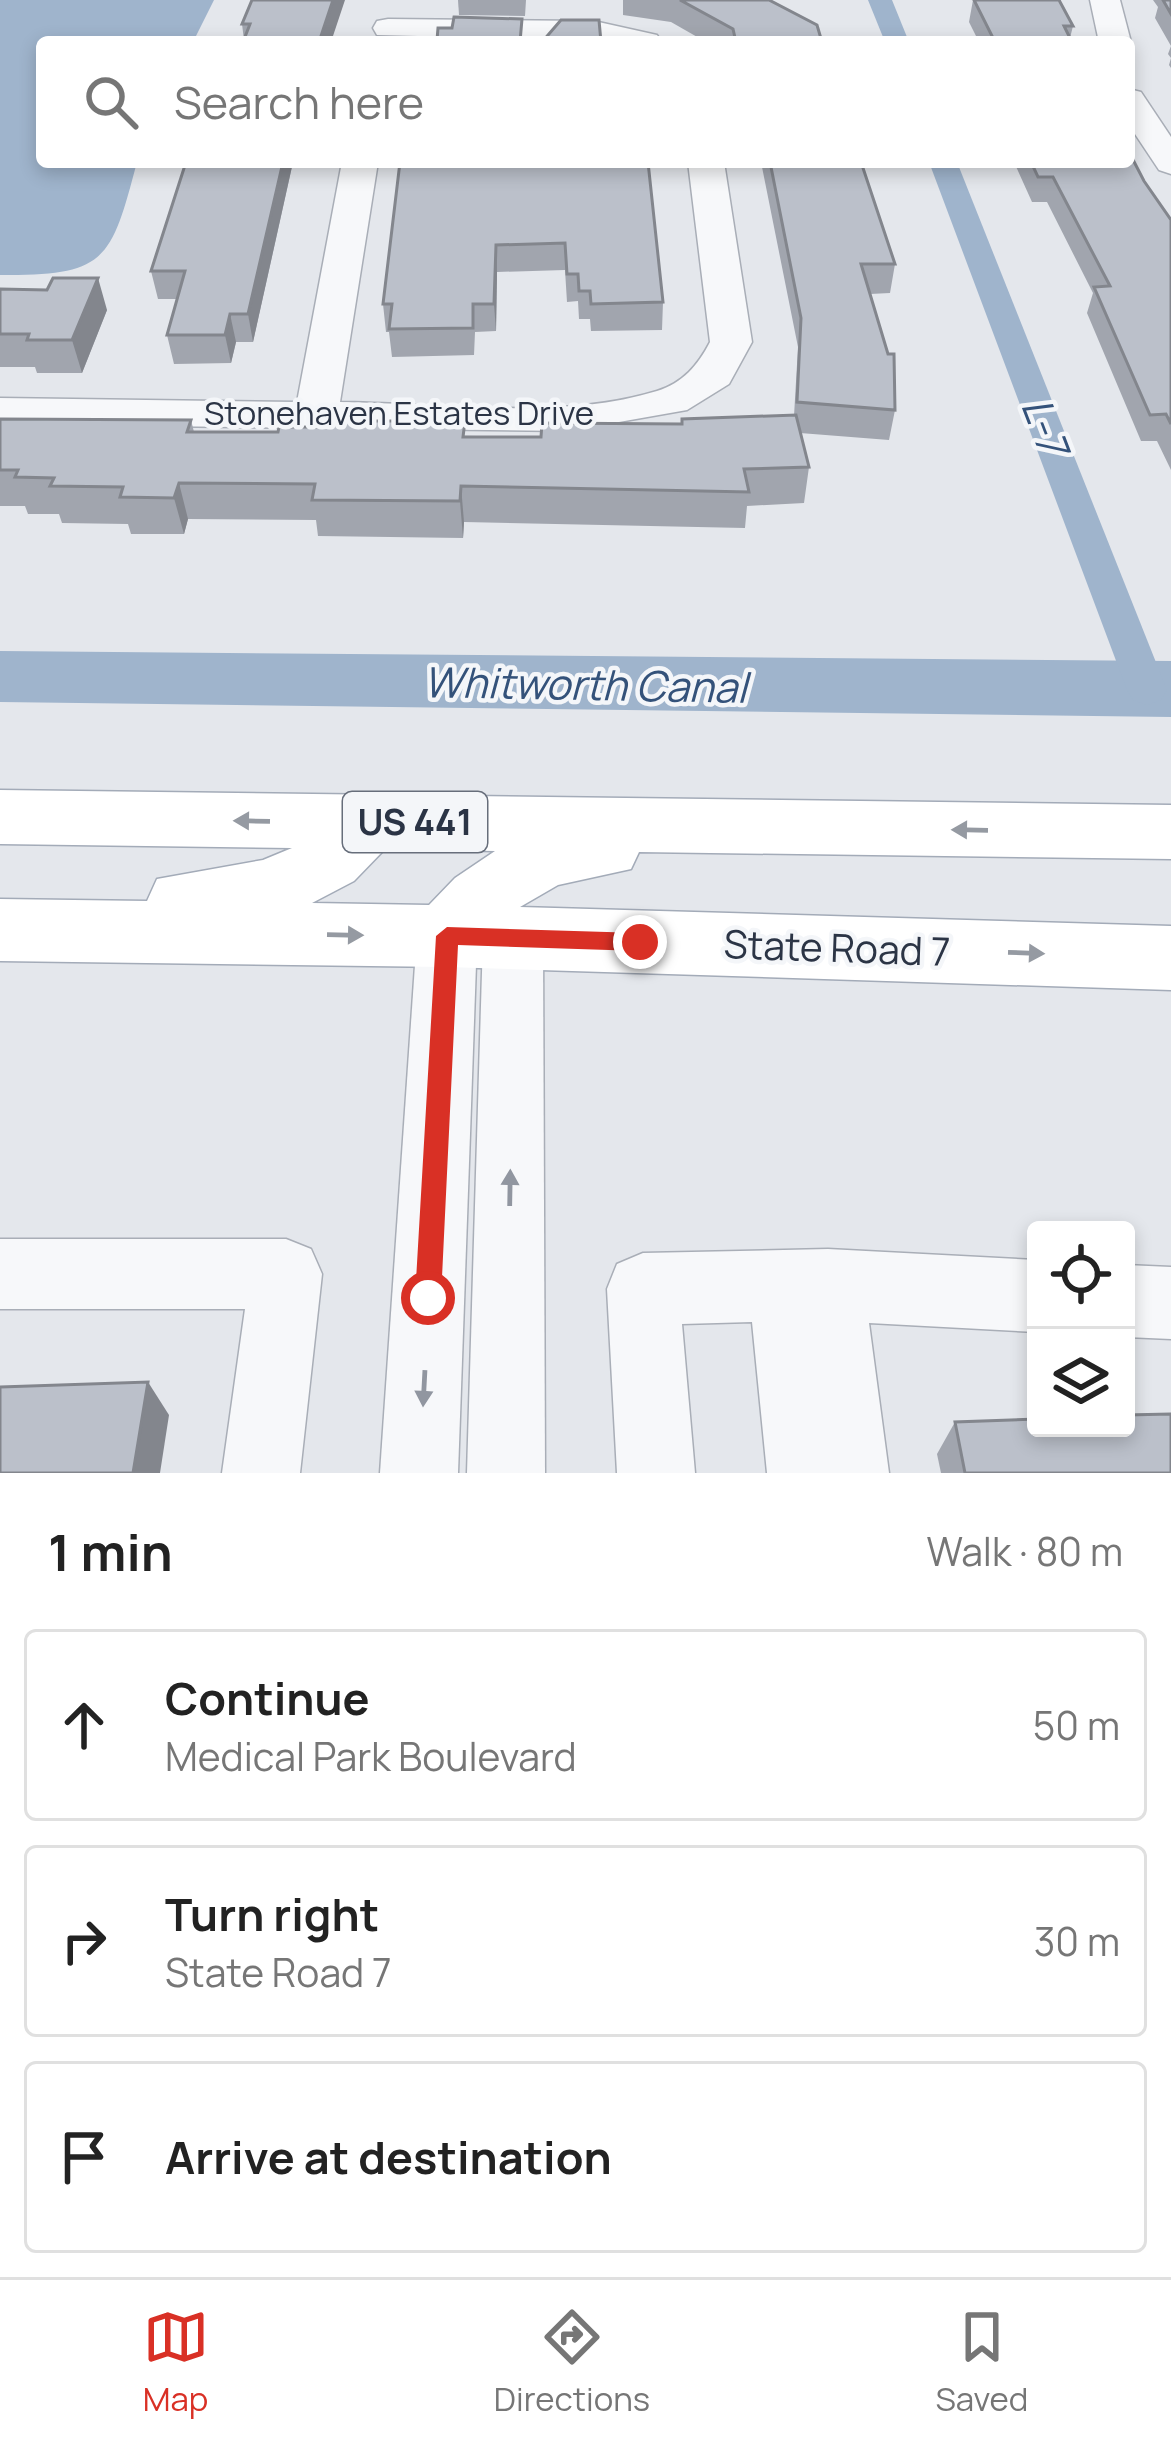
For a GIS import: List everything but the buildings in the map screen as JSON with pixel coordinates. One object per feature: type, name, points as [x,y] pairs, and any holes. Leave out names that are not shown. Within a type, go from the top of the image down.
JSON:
[{"type":"main road","name":"US 441","points":[[0,817],[1171,832]]},
{"type":"main road","points":[[0,914],[240,895],[303,880],[343,855],[368,822]]},
{"type":"main road","points":[[480,937],[476,899],[509,874],[567,853],[831,829]]},
{"type":"main road","name":"State Road 7","points":[[0,931],[480,937],[1171,958]]},
{"type":"street","points":[[1106,0],[1114,36]]},
{"type":"street","points":[[389,23],[594,30],[620,36]]},
{"type":"street","points":[[1135,107],[1171,164]]},
{"type":"street","points":[[316,415],[358,168]]},
{"type":"street","name":"Stonehaven Estates Drive","points":[[0,411],[568,418],[644,410],[696,389],[726,359],[731,342],[707,168]]},
{"type":"street","points":[[480,937],[508,1294],[506,1473]]},
{"type":"street","points":[[419,1473],[428,1298],[480,937]]},
{"type":"street","points":[[0,1274],[286,1274],[261,1473]]},
{"type":"street","points":[[656,1473],[643,1288],[806,1286],[1027,1296]]},
{"type":"street","points":[[806,1286],[806,1473]]},
{"type":"street","points":[[806,1286],[850,1473]]},
{"type":"street","points":[[428,1298],[508,1294]]},
{"type":"street","points":[[1135,1301],[1171,1303]]},
{"type":"water","points":[[0,0],[214,0],[196,36],[36,36],[36,168],[135,168],[120,221],[99,256],[63,272],[0,275]]},
{"type":"water","name":"Whitworth Canal","points":[[0,651],[1171,661],[1171,717],[0,702]]},
{"type":"waterway","name":"L-7","points":[[880,0],[895,36]]},
{"type":"waterway","name":"L-7","points":[[945,168],[1147,690]]},
{"type":"route","points":[[428,1298],[447,936],[640,942]]}]
